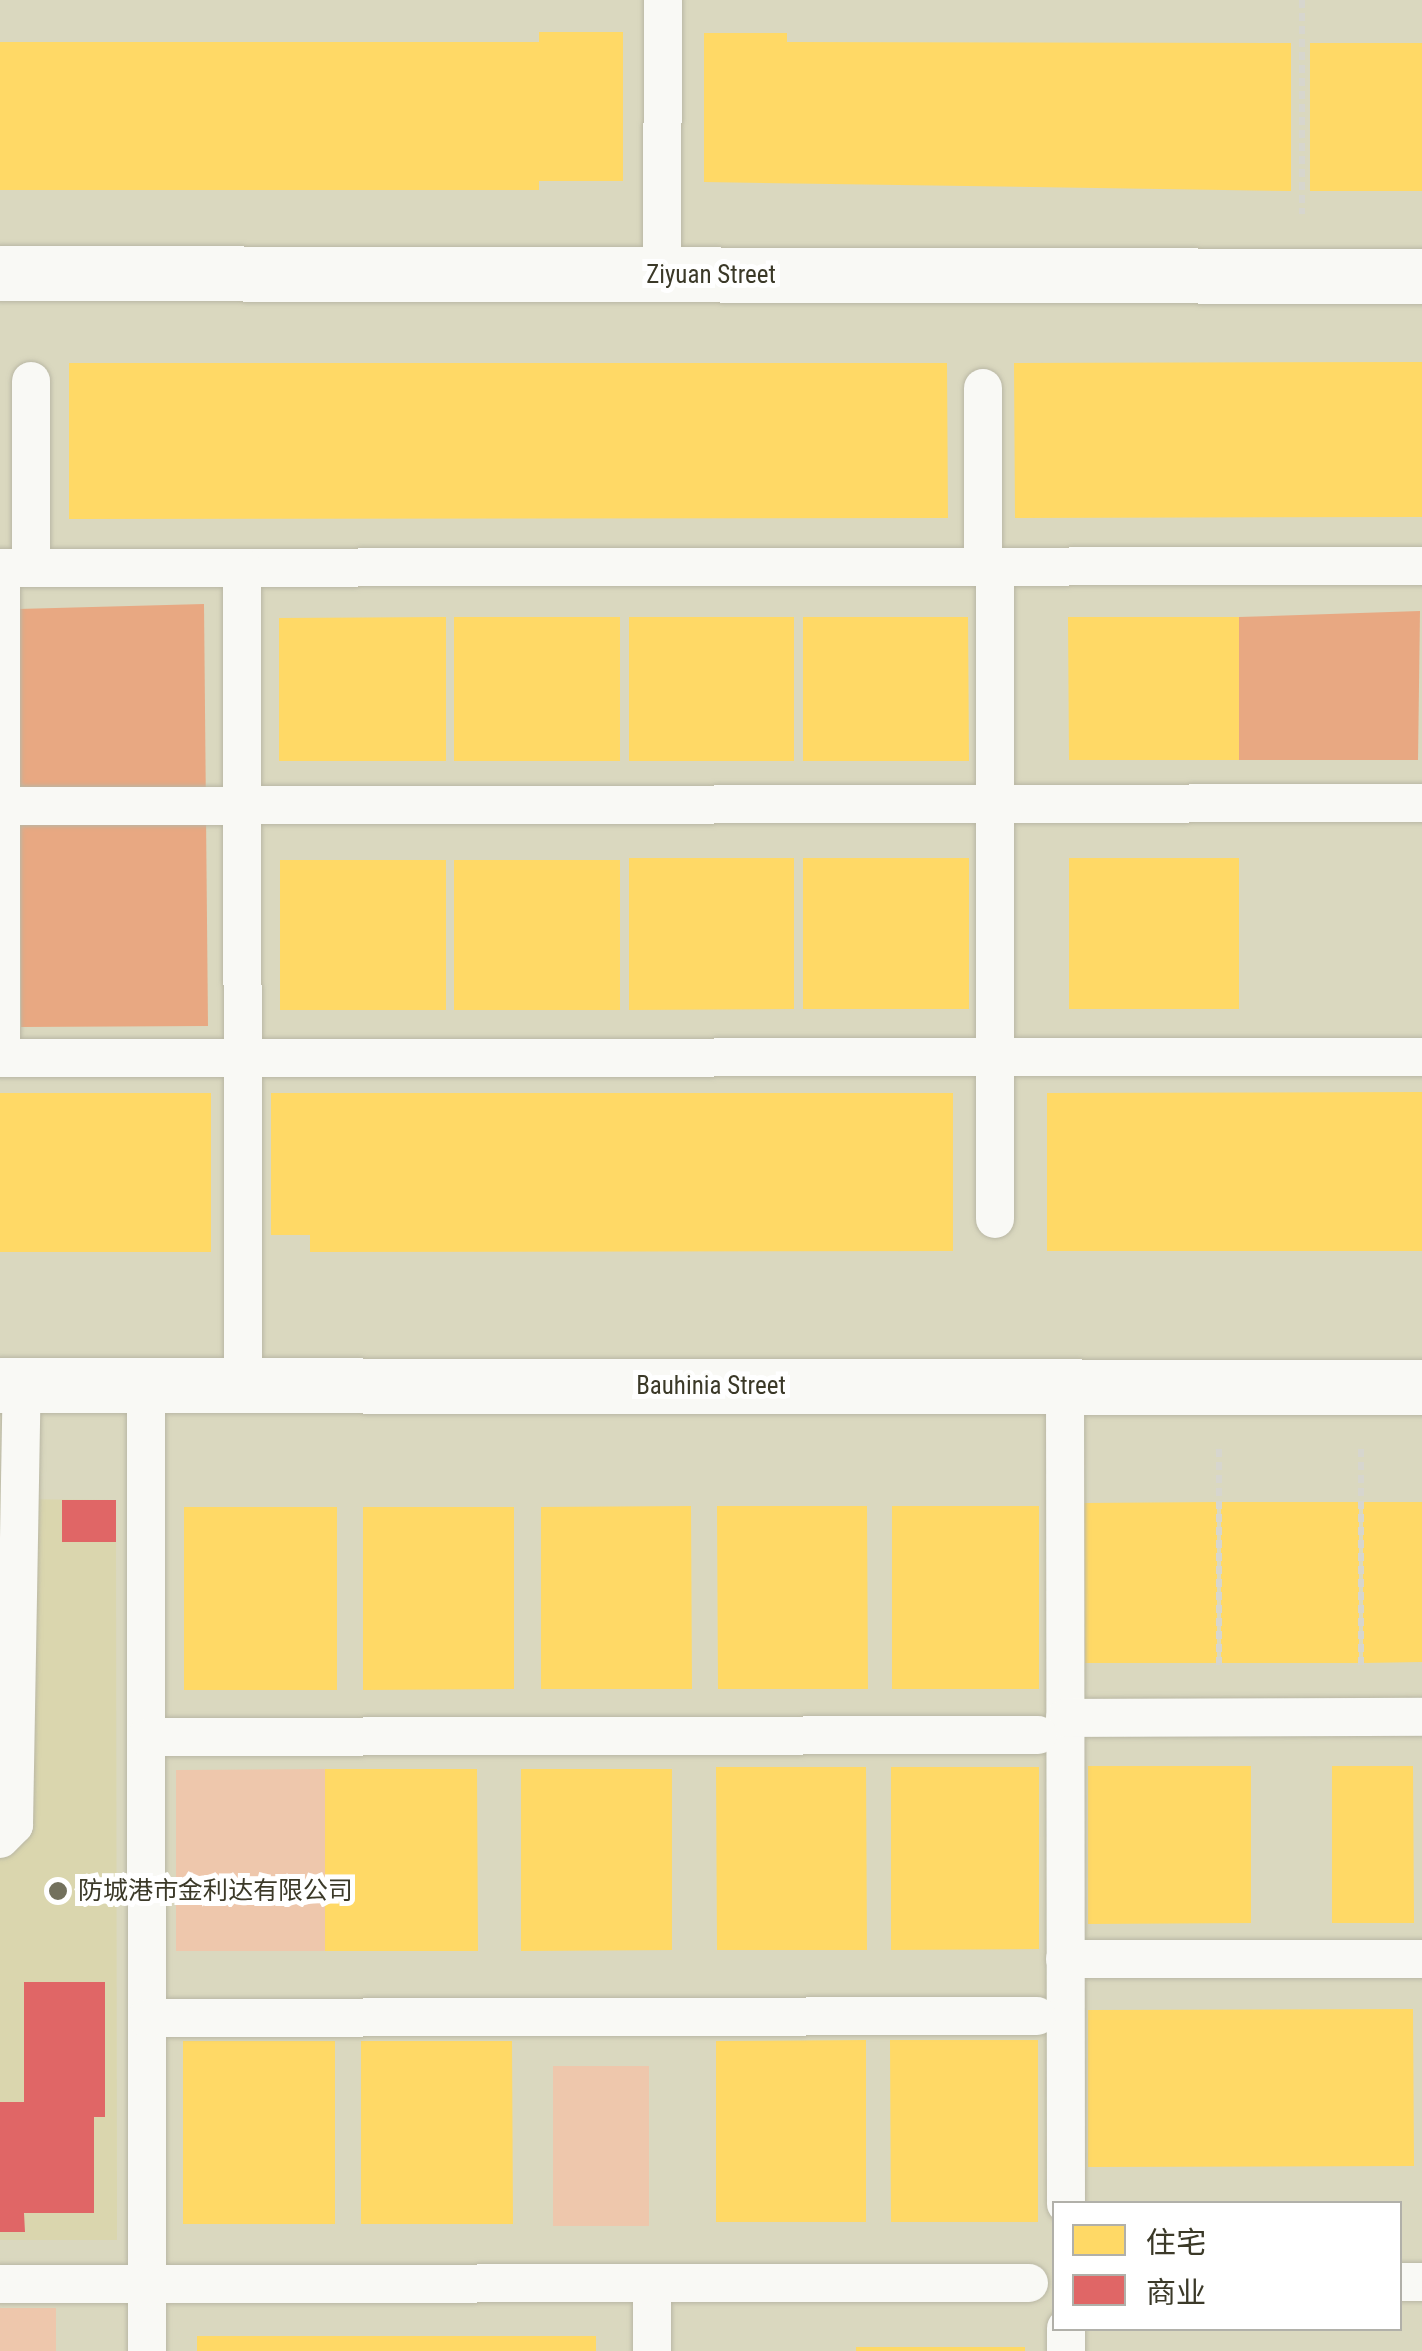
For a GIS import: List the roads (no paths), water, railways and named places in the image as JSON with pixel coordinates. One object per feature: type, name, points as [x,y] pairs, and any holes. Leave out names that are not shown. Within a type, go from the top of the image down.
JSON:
[{"type":"street","name":"Ziyuan Street","points":[[0,273],[1422,276]]},
{"type":"street","name":"Bauhinia Street","points":[[11,1385],[1422,1388]]},
{"type":"lane","points":[[662,274],[663,0]]},
{"type":"lane","points":[[31,381],[11,568],[0,806],[0,1058],[1422,1057]]},
{"type":"lane","points":[[983,388],[995,804],[995,1219]]},
{"type":"lane","points":[[11,568],[1422,566]]},
{"type":"lane","points":[[242,568],[243,1385]]},
{"type":"lane","points":[[0,806],[1422,804]]},
{"type":"lane","points":[[0,1839],[14,1825],[8,1712],[11,1385]]},
{"type":"lane","points":[[146,1385],[147,2351]]},
{"type":"lane","points":[[1065,1387],[1052,1727],[1065,1959],[1066,2201]]},
{"type":"lane","points":[[147,1736],[1052,1727],[1218,1718],[1422,1717]]},
{"type":"lane","points":[[1065,1959],[1422,1959]]},
{"type":"lane","points":[[147,2018],[1037,2016]]},
{"type":"lane","points":[[652,2283],[652,2351]]},
{"type":"lane","points":[[0,2284],[1029,2283]]},
{"type":"place","name":"防城港市金利达有限公司","points":[[58,1891]]}]
